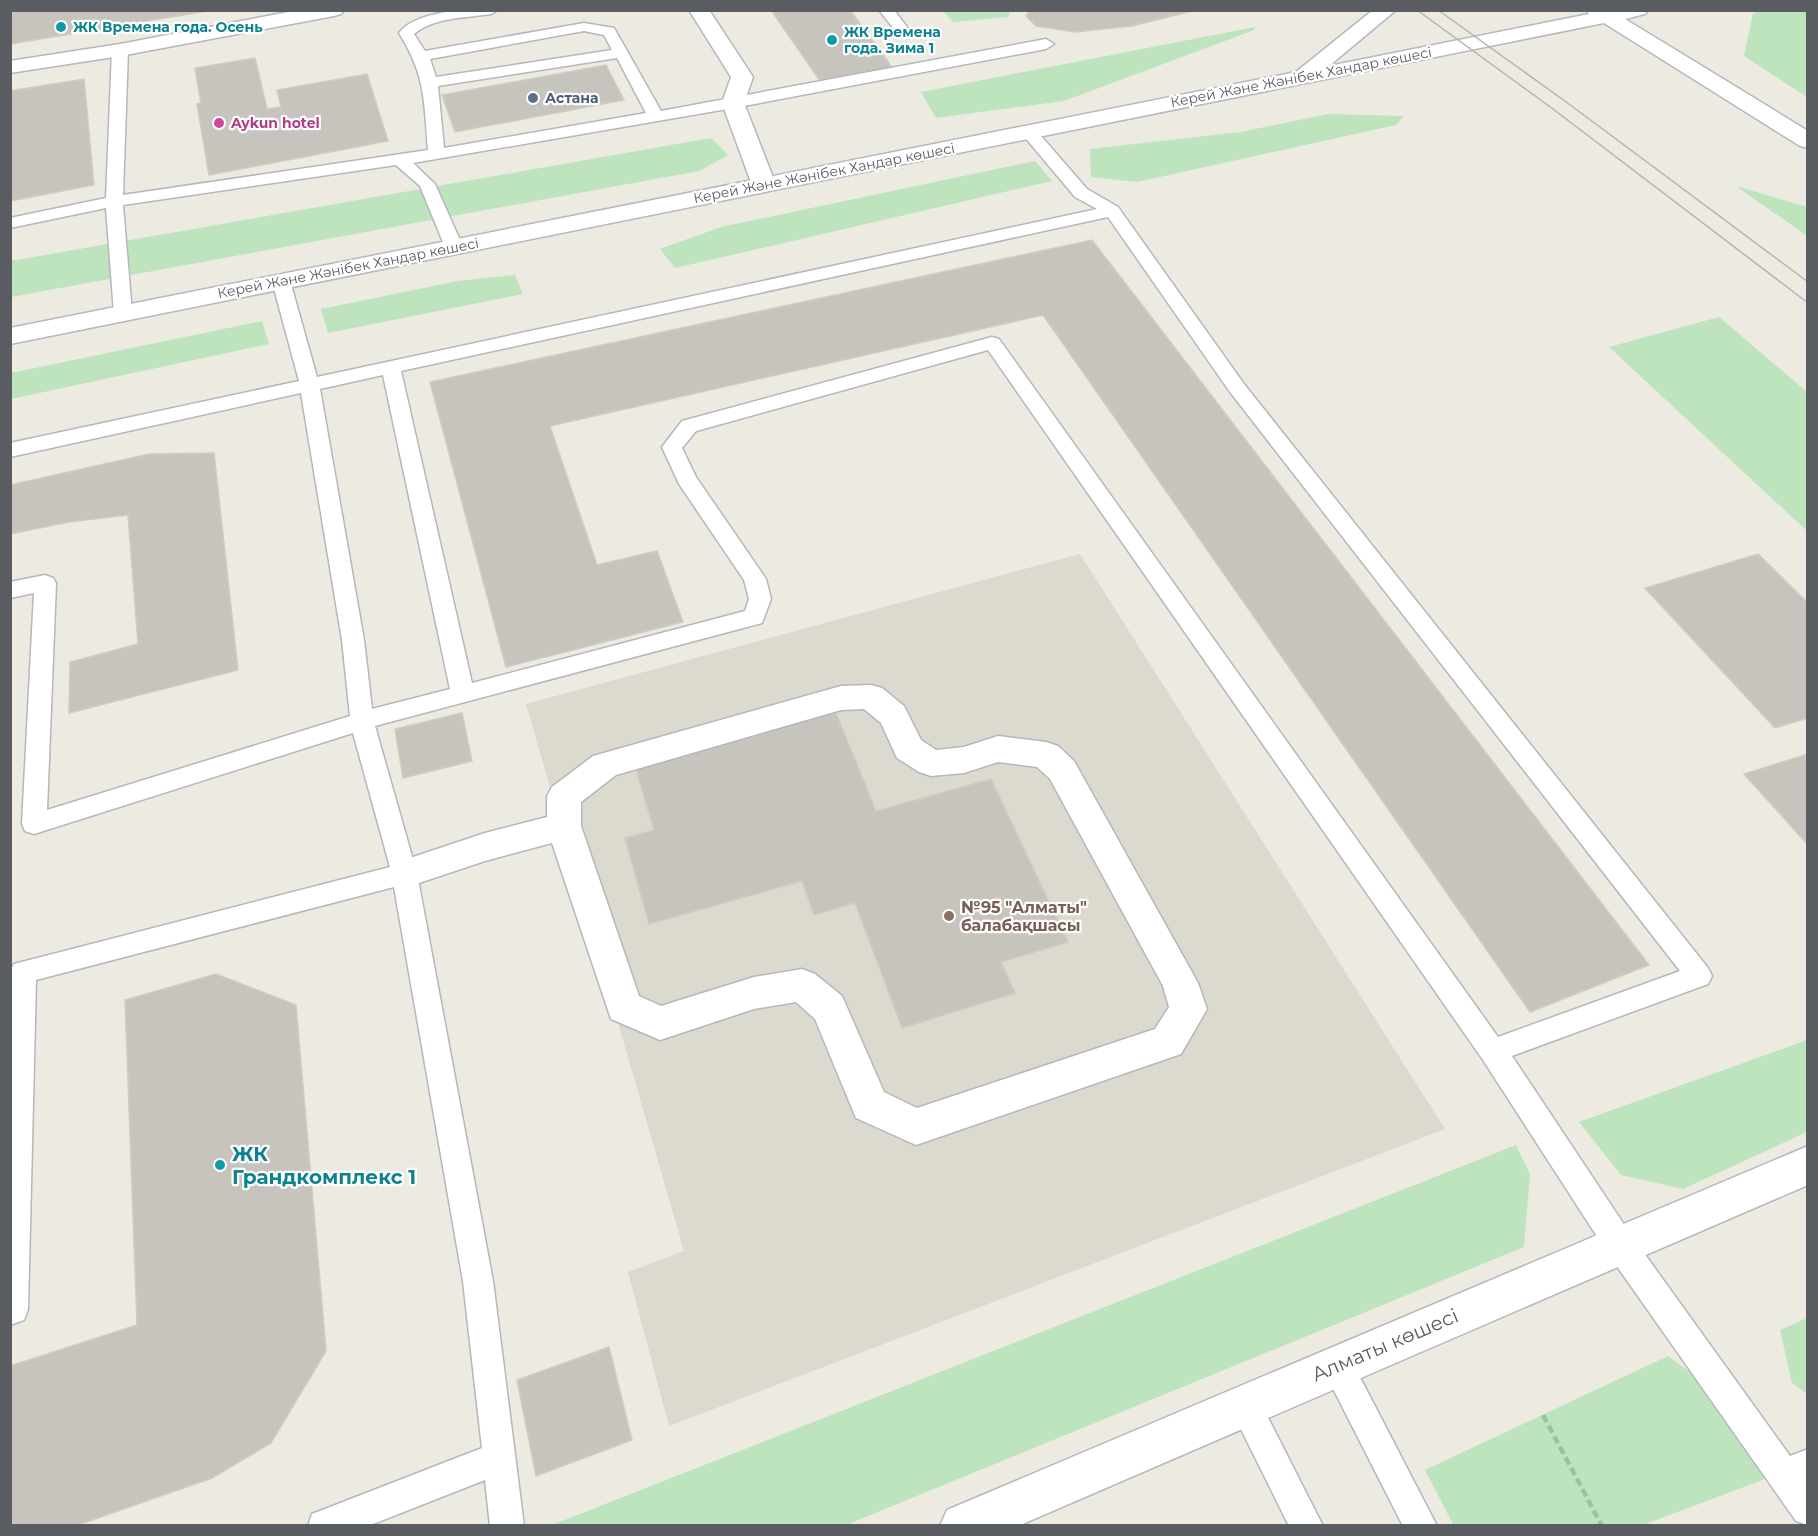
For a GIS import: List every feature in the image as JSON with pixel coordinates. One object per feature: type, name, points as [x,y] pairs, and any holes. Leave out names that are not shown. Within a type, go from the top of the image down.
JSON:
[{"type":"street","points":[[10,67],[120,50],[334,10]]},
{"type":"street","points":[[699,10],[742,77],[733,103],[764,185]]},
{"type":"street","points":[[1297,78],[1340,48],[1386,10]]},
{"type":"street","name":"Керей Және Жәнібек Хандар көшесі","points":[[10,336],[1297,78],[1602,14],[1638,10]]},
{"type":"street","points":[[1602,14],[1808,141]]},
{"type":"street","points":[[871,697],[893,715],[909,749],[931,763],[964,760],[998,749],[1046,755],[1062,770],[1180,983],[1188,1009],[1168,1042],[916,1127],[870,1105],[829,1008],[802,985],[754,993],[660,1023],[624,1007],[564,826],[564,796],[605,765],[841,698],[871,697]]},
{"type":"street","points":[[404,874],[486,847],[564,826]]},
{"type":"street","name":"Алматы көшесі","points":[[963,1526],[1808,1165]]},
{"type":"lane","points":[[436,154],[430,82],[421,56],[406,33],[411,27],[423,22],[491,10]]},
{"type":"lane","points":[[598,10],[606,30]]},
{"type":"lane","points":[[886,10],[903,31]]},
{"type":"lane","points":[[421,56],[584,27],[609,30],[656,116]]},
{"type":"lane","points":[[10,222],[114,201],[400,160],[733,103],[1046,44]]},
{"type":"lane","points":[[120,50],[114,201],[123,313]]},
{"type":"lane","points":[[430,82],[622,53]]},
{"type":"lane","points":[[1029,132],[1081,193],[1112,212],[1237,388],[1699,976],[1493,1051]]},
{"type":"lane","points":[[400,160],[427,184],[454,247]]},
{"type":"lane","points":[[10,450],[1112,212]]},
{"type":"lane","points":[[281,281],[310,387],[353,640],[362,721],[404,874],[478,1281],[507,1526]]},
{"type":"lane","points":[[10,590],[45,583],[34,824],[362,721],[754,617],[760,599],[755,579],[686,479],[672,447],[689,426],[992,343],[1493,1051],[1620,1245],[1796,1470],[1808,1509]]},
{"type":"lane","points":[[391,369],[463,694]]},
{"type":"lane","points":[[10,1310],[13,1309],[23,972],[404,874]]},
{"type":"lane","points":[[1337,1365],[1421,1526]]},
{"type":"lane","points":[[1245,1405],[1307,1526]]},
{"type":"lane","points":[[324,1526],[499,1458]]},
{"type":"path","points":[[1543,1415],[1602,1526]]},
{"type":"shaded area","name":"№95 \"Алматы\" балабақшасы","points":[[1080,554],[1445,1129],[669,1426],[628,1272],[684,1251],[526,704]]},
{"type":"green space","points":[[943,11],[1011,11],[1008,17],[953,22]]},
{"type":"green space","points":[[1807,11],[1807,97],[1744,56],[1753,13]]},
{"type":"green space","points":[[1255,27],[1254,30],[1064,101],[936,118],[921,92]]},
{"type":"green space","points":[[1328,114],[1404,116],[1396,125],[1137,182],[1091,177],[1090,149],[1241,132]]},
{"type":"green space","points":[[711,138],[728,155],[699,171],[11,297],[11,261]]},
{"type":"green space","points":[[1035,161],[1052,181],[675,268],[660,249],[721,227]]},
{"type":"green space","points":[[1736,186],[1807,207],[1807,236]]},
{"type":"green space","points":[[515,275],[523,294],[328,333],[321,309],[458,281]]},
{"type":"green space","points":[[1719,317],[1807,392],[1807,531],[1609,347]]},
{"type":"green space","points":[[262,321],[269,344],[11,399],[11,373]]},
{"type":"green space","points":[[1807,1040],[1807,1132],[1683,1189],[1621,1175],[1579,1122]]},
{"type":"green space","points":[[1516,1145],[1530,1174],[1524,1247],[846,1525],[552,1525]]},
{"type":"green space","points":[[1807,1318],[1807,1394],[1792,1383],[1780,1330]]},
{"type":"green space","points":[[1668,1356],[1695,1376],[1765,1479],[1643,1525],[1454,1526],[1425,1470]]},
{"type":"building","name":"ЖК Времена года. Осень","points":[[11,10],[213,10],[10,44]]},
{"type":"building","name":"ЖК Времена года. Зима 1","points":[[771,10],[850,10],[894,70],[822,84]]},
{"type":"building","points":[[1030,10],[1196,10],[1132,26],[1075,32],[1036,26],[1026,16]]},
{"type":"building","points":[[255,58],[267,109],[281,107],[277,90],[367,74],[388,141],[209,175],[197,104],[201,103],[195,68]]},
{"type":"building","name":"Астана","points":[[606,65],[624,100],[455,132],[442,95]]},
{"type":"building","points":[[84,79],[94,185],[10,201],[10,91]]},
{"type":"building","points":[[1092,240],[1649,965],[1530,1012],[1043,315],[550,426],[597,565],[657,551],[683,622],[506,667],[430,382]]},
{"type":"building","points":[[214,453],[238,670],[69,713],[70,662],[138,644],[128,515],[69,522],[10,534],[10,485],[149,454]]},
{"type":"building","points":[[1758,554],[1808,603],[1808,718],[1775,728],[1645,588]]},
{"type":"building","points":[[462,713],[472,761],[403,778],[395,729]]},
{"type":"building","points":[[836,713],[876,811],[991,779],[1068,942],[1001,962],[1015,993],[902,1028],[855,903],[814,915],[802,881],[649,924],[625,838],[654,830],[635,766]]},
{"type":"building","points":[[1808,754],[1808,845],[1744,774]]},
{"type":"building","name":"ЖК Грандкомплекс 1","points":[[216,974],[296,1005],[326,1351],[271,1443],[212,1478],[75,1526],[10,1526],[10,1366],[137,1325],[125,1000]]},
{"type":"building","points":[[609,1347],[632,1440],[536,1476],[517,1380]]},
{"type":"tram line","points":[[1417,10],[1553,109],[1808,303]]},
{"type":"tram line","points":[[1438,10],[1569,104],[1808,282]]},
{"type":"place","name":"ЖК Времена года. Осень","points":[[61,27]]},
{"type":"place","name":"ЖК Времена года. Зима 1","points":[[832,40]]},
{"type":"place","name":"Астана","points":[[533,98]]},
{"type":"place","name":"Aykun hotel","points":[[219,123]]},
{"type":"place","name":"№95 \"Алматы\" балабақшасы","points":[[949,916]]},
{"type":"place","name":"ЖК Грандкомплекс 1","points":[[220,1165]]}]
